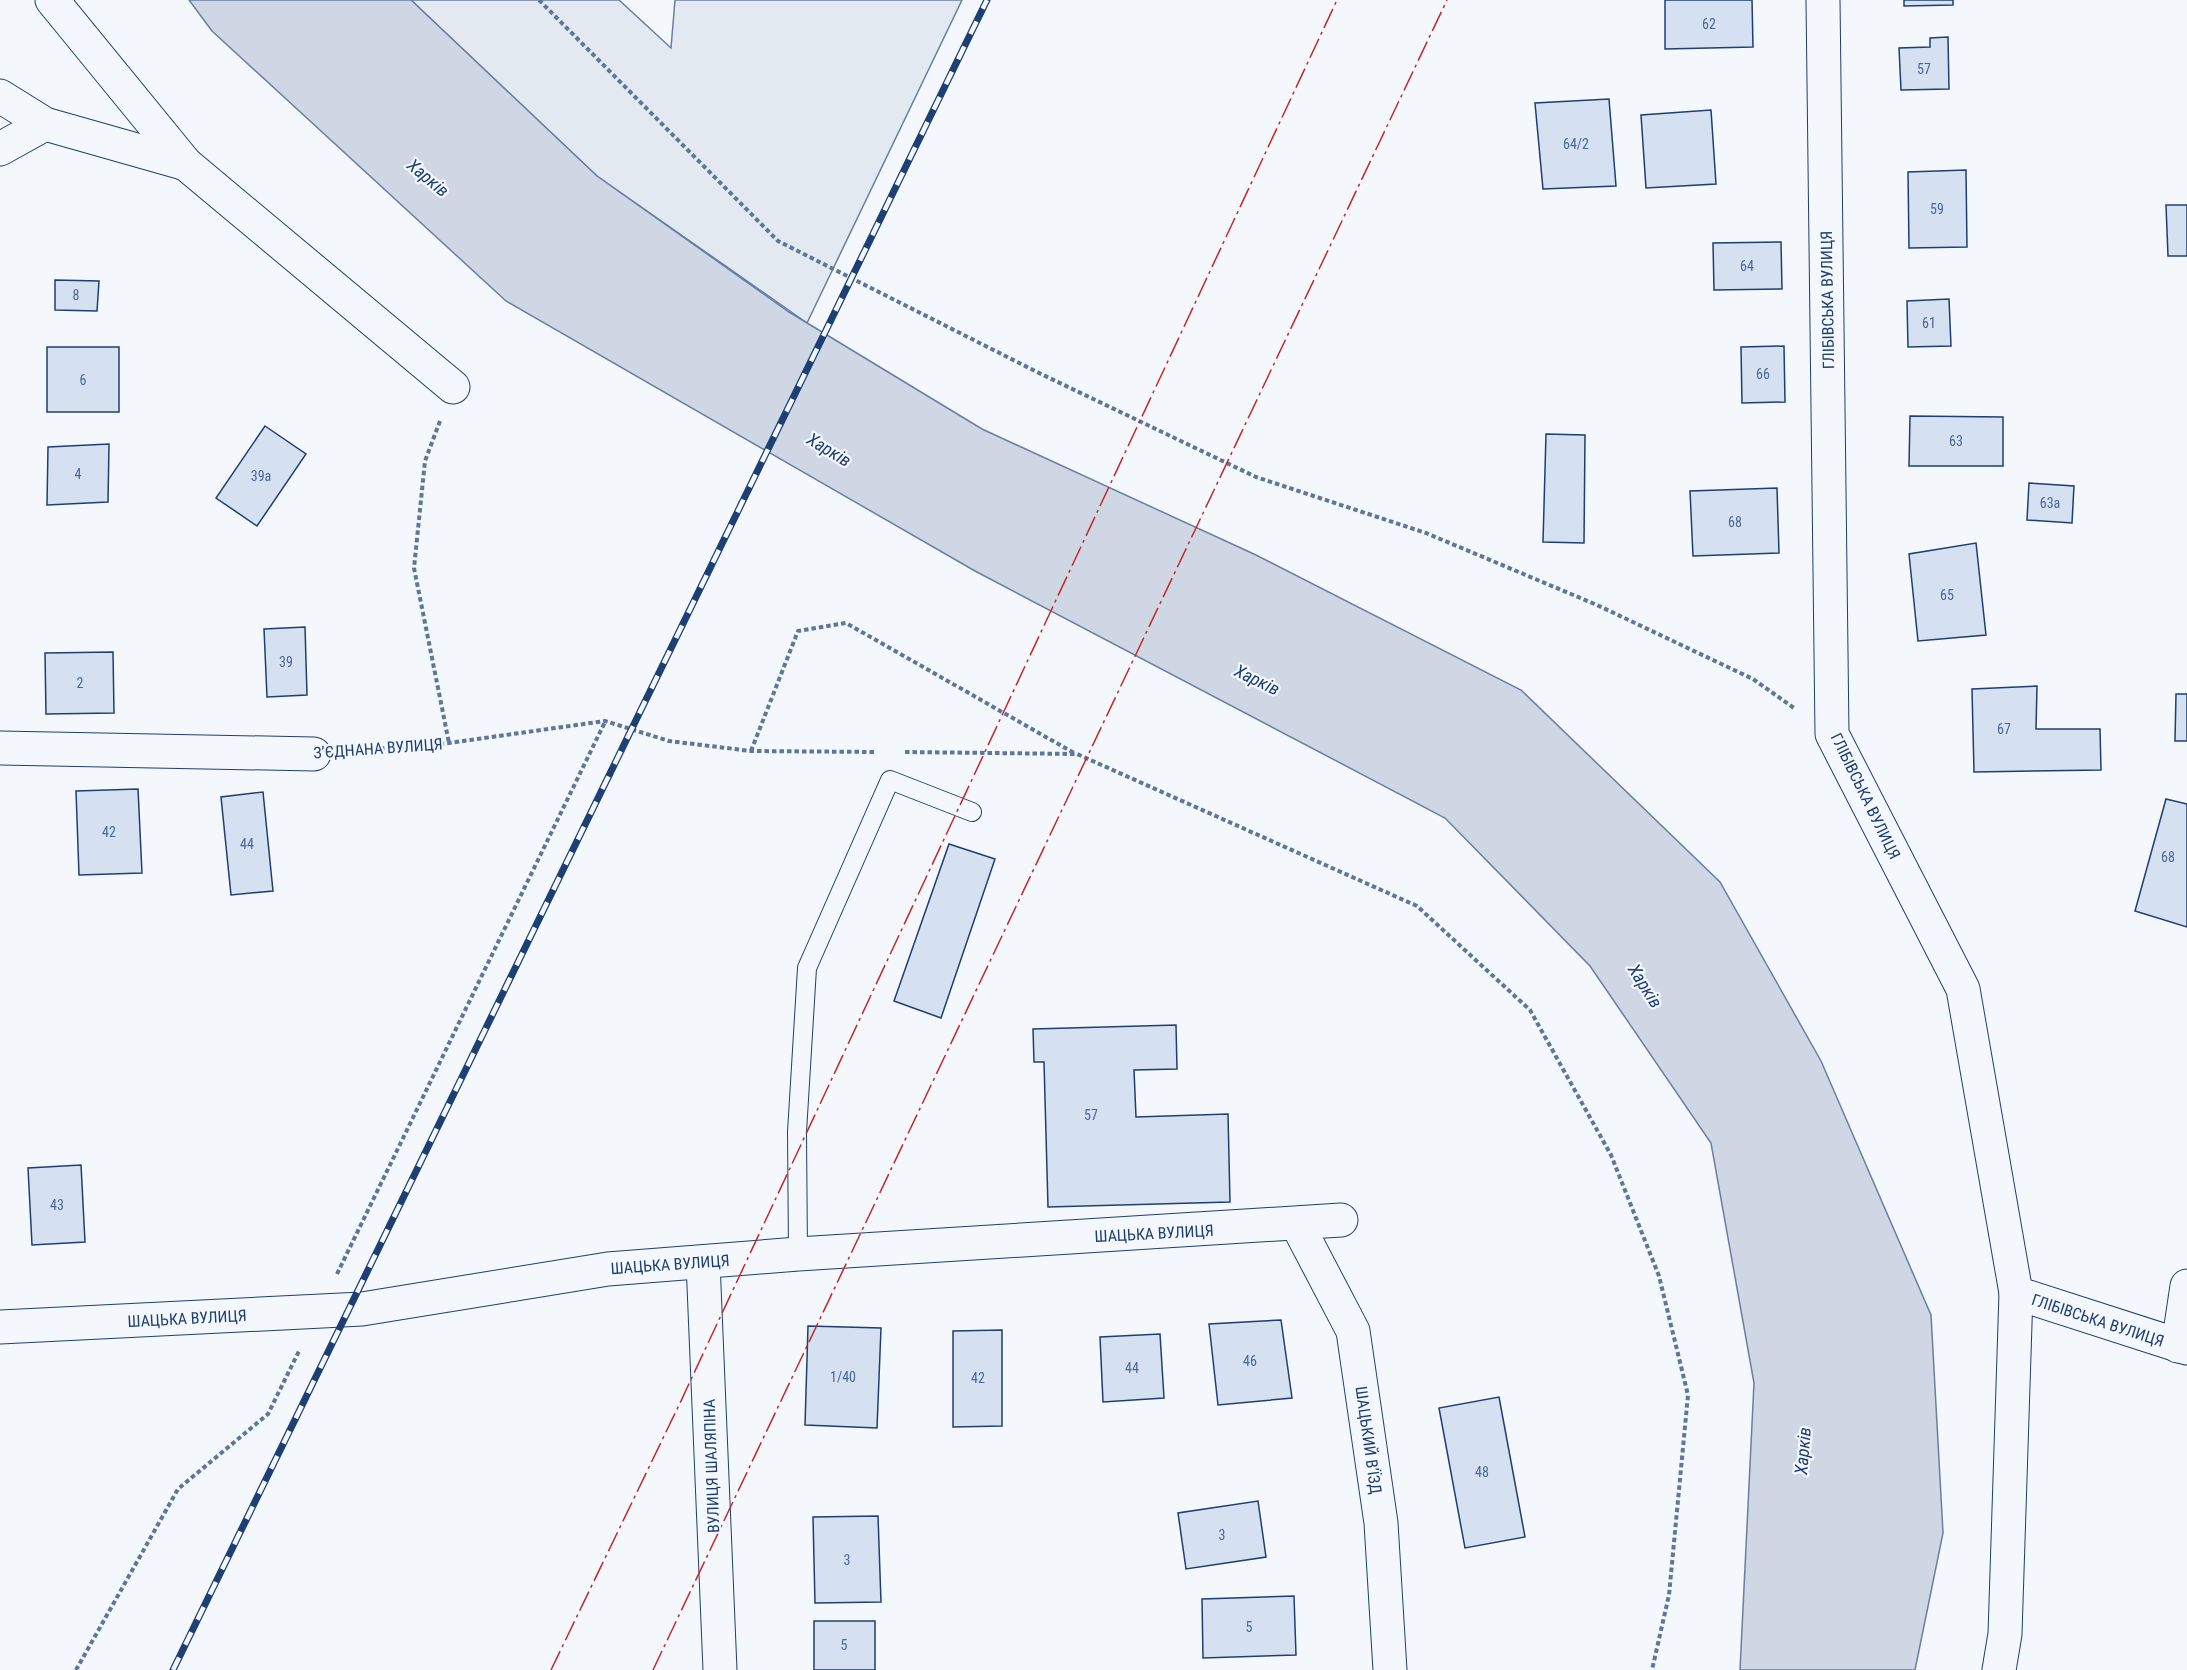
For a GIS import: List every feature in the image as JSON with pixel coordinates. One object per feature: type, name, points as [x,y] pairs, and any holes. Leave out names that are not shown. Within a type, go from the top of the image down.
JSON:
[{"type":"street","points":[[52,0],[186,164],[453,387]]},
{"type":"street","name":"ГЛІБІВСЬКА ВУЛИЦЯ","points":[[1823,0],[1832,734],[1963,989],[2016,1293],[2183,1347]]},
{"type":"street","points":[[0,96],[45,124],[186,164]]},
{"type":"street","points":[[0,149],[45,124]]},
{"type":"street","name":"З’ЄДНАНА ВУЛИЦЯ","points":[[0,748],[314,754]]},
{"type":"street","name":"ШАЦЬКА ВУЛИЦЯ","points":[[0,1327],[363,1309],[608,1269],[798,1254],[1341,1220]]},
{"type":"street","name":"ШАЦЬКИЙ В’ЇЗД","points":[[1297,1224],[1353,1331],[1381,1523],[1390,1670]]},
{"type":"street","name":"ВУЛИЦЯ ШАЛЯПІНА","points":[[703,1262],[720,1670]]},
{"type":"street","points":[[2183,1347],[2187,1286]]},
{"type":"street","points":[[1999,1670],[2004,1634],[2016,1293]]},
{"type":"lane","points":[[798,1254],[796,1132],[807,968],[890,780],[972,812]]},
{"type":"path","points":[[539,0],[778,241],[1039,373],[1256,477],[1426,533],[1597,605],[1753,679],[1832,734]]},
{"type":"path","points":[[449,743],[414,568],[425,461],[453,387]]},
{"type":"path","points":[[751,751],[798,631],[846,623],[1077,754],[1417,906],[1530,1010],[1611,1155],[1659,1276],[1688,1395],[1669,1595],[1652,1670]]},
{"type":"path","points":[[76,1670],[178,1489],[268,1414],[605,721]]},
{"type":"path","name":"З’ЄДНАНА ВУЛИЦЯ","points":[[314,754],[449,743],[605,721],[669,741],[751,751],[885,752]]},
{"type":"path","points":[[897,752],[1077,754]]},
{"type":"shaded area","points":[[411,0],[619,0],[671,48],[675,0],[962,0],[807,323],[597,176]]},
{"type":"water","name":"Харків","points":[[189,0],[411,0],[597,176],[789,312],[982,429],[1256,555],[1521,690],[1720,882],[1821,1061],[1931,1315],[1943,1533],[1915,1670],[1740,1670],[1754,1383],[1711,1143],[1590,966],[1445,818],[975,571],[506,301],[212,31]]},
{"type":"building","points":[[1665,0],[1752,0],[1753,47],[1665,49]]},
{"type":"building","points":[[1904,0],[1953,0],[1953,5],[1904,6]]},
{"type":"building","points":[[1948,37],[1949,89],[1901,90],[1899,48],[1930,47],[1930,38]]},
{"type":"building","points":[[1609,99],[1616,186],[1543,189],[1535,103]]},
{"type":"building","points":[[1711,110],[1716,184],[1646,188],[1641,115]]},
{"type":"building","points":[[1966,170],[1967,247],[1909,248],[1908,172]]},
{"type":"building","points":[[2166,205],[2187,205],[2187,256],[2168,256]]},
{"type":"building","points":[[1781,242],[1782,289],[1714,290],[1713,243]]},
{"type":"building","points":[[55,280],[99,281],[97,311],[55,310]]},
{"type":"building","points":[[1949,299],[1951,346],[1908,347],[1907,301]]},
{"type":"building","points":[[1784,346],[1785,402],[1742,403],[1741,347]]},
{"type":"building","points":[[47,347],[119,347],[119,412],[47,412]]},
{"type":"building","points":[[1910,416],[2003,417],[2003,466],[1909,466]]},
{"type":"building","points":[[265,426],[306,454],[257,526],[216,498]]},
{"type":"building","points":[[1546,434],[1585,435],[1584,543],[1543,542]]},
{"type":"building","points":[[109,444],[108,502],[47,505],[48,447]]},
{"type":"building","points":[[2029,483],[2074,486],[2072,523],[2027,520]]},
{"type":"building","points":[[1777,488],[1779,553],[1693,556],[1690,491]]},
{"type":"building","points":[[1976,543],[1986,635],[1918,641],[1909,554]]},
{"type":"building","points":[[305,627],[307,695],[267,697],[264,629]]},
{"type":"building","points":[[113,652],[114,713],[46,714],[45,653]]},
{"type":"building","points":[[2037,686],[2036,729],[2100,729],[2101,770],[1974,772],[1972,689]]},
{"type":"building","points":[[2176,694],[2187,694],[2187,741],[2175,741]]},
{"type":"building","points":[[138,789],[142,873],[79,875],[76,791]]},
{"type":"building","points":[[263,792],[273,891],[231,895],[221,797]]},
{"type":"building","points":[[2166,799],[2187,804],[2187,927],[2135,911]]},
{"type":"building","points":[[949,844],[995,859],[941,1018],[894,1001]]},
{"type":"building","points":[[1176,1025],[1177,1069],[1134,1070],[1136,1117],[1228,1114],[1230,1202],[1048,1207],[1044,1062],[1034,1062],[1033,1029]]},
{"type":"building","points":[[81,1165],[85,1242],[32,1245],[28,1168]]},
{"type":"building","points":[[1281,1320],[1292,1398],[1218,1405],[1209,1324]]},
{"type":"building","points":[[808,1326],[881,1328],[877,1428],[805,1425]]},
{"type":"building","points":[[1002,1330],[1002,1426],[953,1427],[953,1331]]},
{"type":"building","points":[[1160,1334],[1164,1398],[1103,1402],[1100,1337]]},
{"type":"building","points":[[1499,1397],[1525,1537],[1465,1548],[1439,1408]]},
{"type":"building","points":[[1258,1501],[1266,1557],[1186,1569],[1178,1513]]},
{"type":"building","points":[[878,1516],[881,1602],[815,1603],[813,1517]]},
{"type":"building","points":[[1294,1596],[1296,1655],[1203,1658],[1202,1599]]},
{"type":"building","points":[[814,1621],[875,1621],[875,1670],[814,1670]]},
{"type":"railway","points":[[173,1670],[987,0]]},
{"type":"power","points":[[551,1670],[680,1403],[1337,0]]},
{"type":"power","points":[[653,1670],[1447,0]]}]
